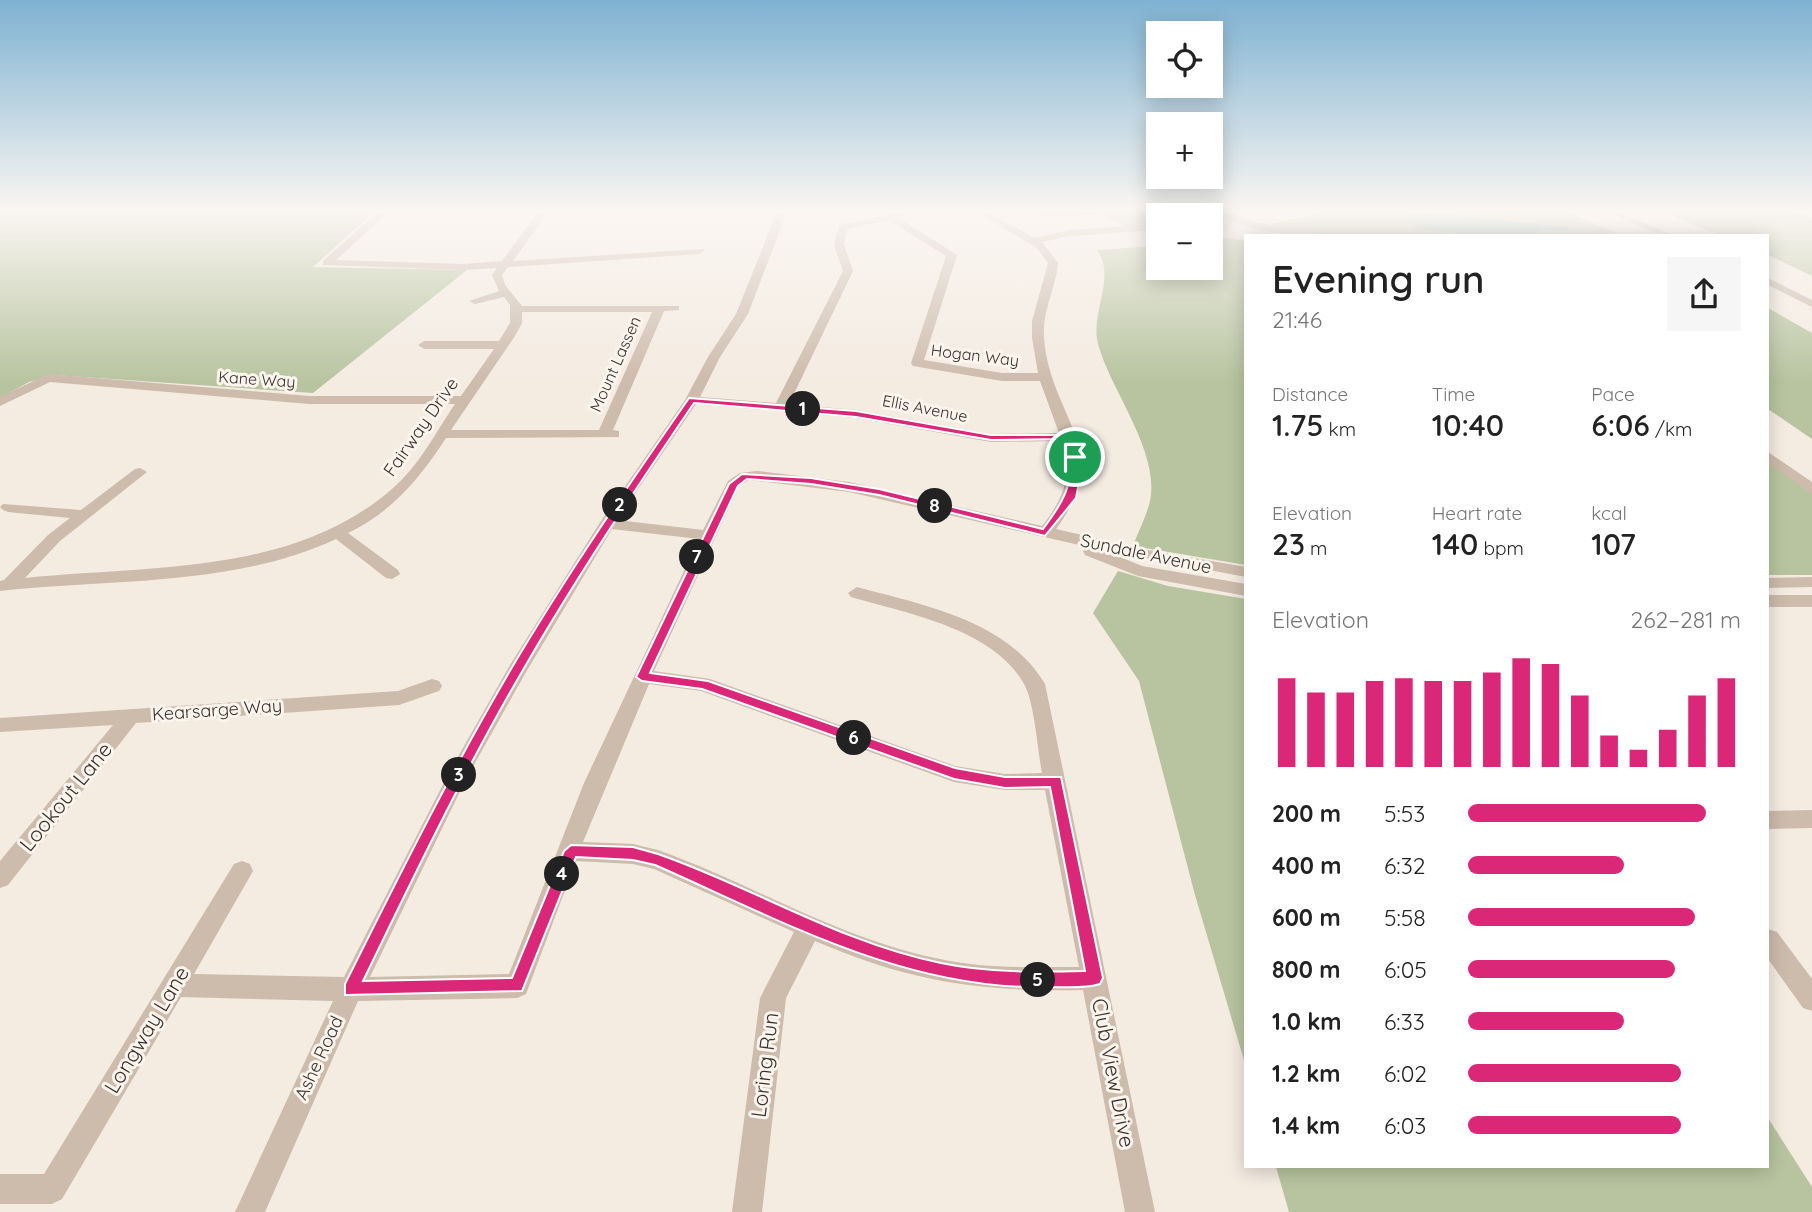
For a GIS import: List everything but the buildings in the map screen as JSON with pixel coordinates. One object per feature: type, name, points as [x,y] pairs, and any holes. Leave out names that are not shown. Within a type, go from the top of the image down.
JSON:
[{"type":"street","points":[[501,269],[497,280],[518,309],[675,309]]},
{"type":"street","name":"Ashe Road","points":[[250,1212],[351,989],[458,775],[517,670],[607,524],[692,400],[714,357],[742,314],[760,269]]},
{"type":"street","points":[[780,407],[848,269]]},
{"type":"street","name":"Hogan Way","points":[[948,269],[917,363],[1002,377],[1047,377]]},
{"type":"street","points":[[1045,533],[1065,508],[1075,485],[1075,457],[1039,350],[1038,319],[1052,269]]},
{"type":"street","points":[[1769,282],[1812,304]]},
{"type":"street","points":[[475,301],[505,292]]},
{"type":"street","name":"Fairway Drive","points":[[5,585],[239,564],[292,550],[337,532],[370,514],[399,491],[516,323],[518,309]]},
{"type":"street","name":"Mount Lassen","points":[[441,434],[609,434],[659,309]]},
{"type":"street","points":[[424,345],[501,345]]},
{"type":"street","name":"Kane Way","points":[[0,402],[48,379],[309,400],[464,400]]},
{"type":"street","name":"Ellis Avenue","points":[[692,400],[879,417],[983,437],[1068,437]]},
{"type":"street","points":[[1769,457],[1812,489]]},
{"type":"street","points":[[5,585],[36,554],[140,472]]},
{"type":"street","name":"Sundale Avenue","points":[[708,535],[733,484],[745,476],[811,481],[879,492],[1045,533],[1171,560],[1244,572]]},
{"type":"street","points":[[8,507],[85,515]]},
{"type":"street","points":[[173,985],[351,989],[517,986],[595,783],[708,535],[607,524]]},
{"type":"street","points":[[337,532],[392,574]]},
{"type":"street","name":"Sundale Avenue","points":[[1045,533],[1138,571],[1244,590]]},
{"type":"street","points":[[1769,583],[1812,582]]},
{"type":"street","name":"Club View Drive","points":[[857,593],[967,627],[1000,644],[1015,657],[1035,684],[1140,1212]]},
{"type":"street","points":[[1769,601],[1812,601]]},
{"type":"street","points":[[642,677],[703,684],[954,774],[1005,782],[1056,781]]},
{"type":"street","name":"Kearsarge Way","points":[[0,724],[399,698],[432,687]]},
{"type":"street","name":"Lookout Lane","points":[[0,878],[131,716]]},
{"type":"street","points":[[1769,820],[1812,819]]},
{"type":"street","points":[[571,851],[633,854],[658,860],[897,960],[942,971],[1027,980],[1095,978]]},
{"type":"street","name":"Longway Lane","points":[[0,1189],[52,1189],[242,871]]},
{"type":"street","name":"Loring Run","points":[[747,1212],[767,1031],[774,998],[783,973],[811,926]]},
{"type":"street","points":[[1769,941],[1812,999]]},
{"type":"green space","points":[[0,269],[467,270],[313,393],[54,375],[29,382],[0,398]]},
{"type":"green space","points":[[1103,269],[1146,269],[1146,280],[1223,280],[1223,269],[1244,269],[1244,565],[1133,546],[1149,505],[1149,466],[1134,424],[1104,363],[1098,344],[1097,319],[1104,283]]},
{"type":"green space","points":[[1796,269],[1812,269],[1812,276]]},
{"type":"green space","points":[[1769,309],[1812,333],[1812,439],[1769,410]]},
{"type":"green space","points":[[1769,461],[1812,492],[1812,575],[1769,575]]},
{"type":"green space","points":[[1118,571],[1168,586],[1244,599],[1244,1060],[1195,895],[1139,681],[1093,613]]},
{"type":"green space","points":[[1769,1120],[1812,1187],[1812,1212],[1289,1212],[1276,1168],[1769,1168]]},
{"type":"route","points":[[692,400],[856,414],[991,438],[1068,437],[1075,457],[1075,485],[1071,498],[1045,533],[879,492],[811,481],[745,476],[733,484],[642,677],[703,684],[954,774],[1005,782],[1056,781],[1095,978],[1027,980],[988,978],[942,971],[897,960],[854,945],[658,860],[633,854],[571,851],[517,986],[351,989],[425,838],[517,670],[607,524],[692,400]]}]
